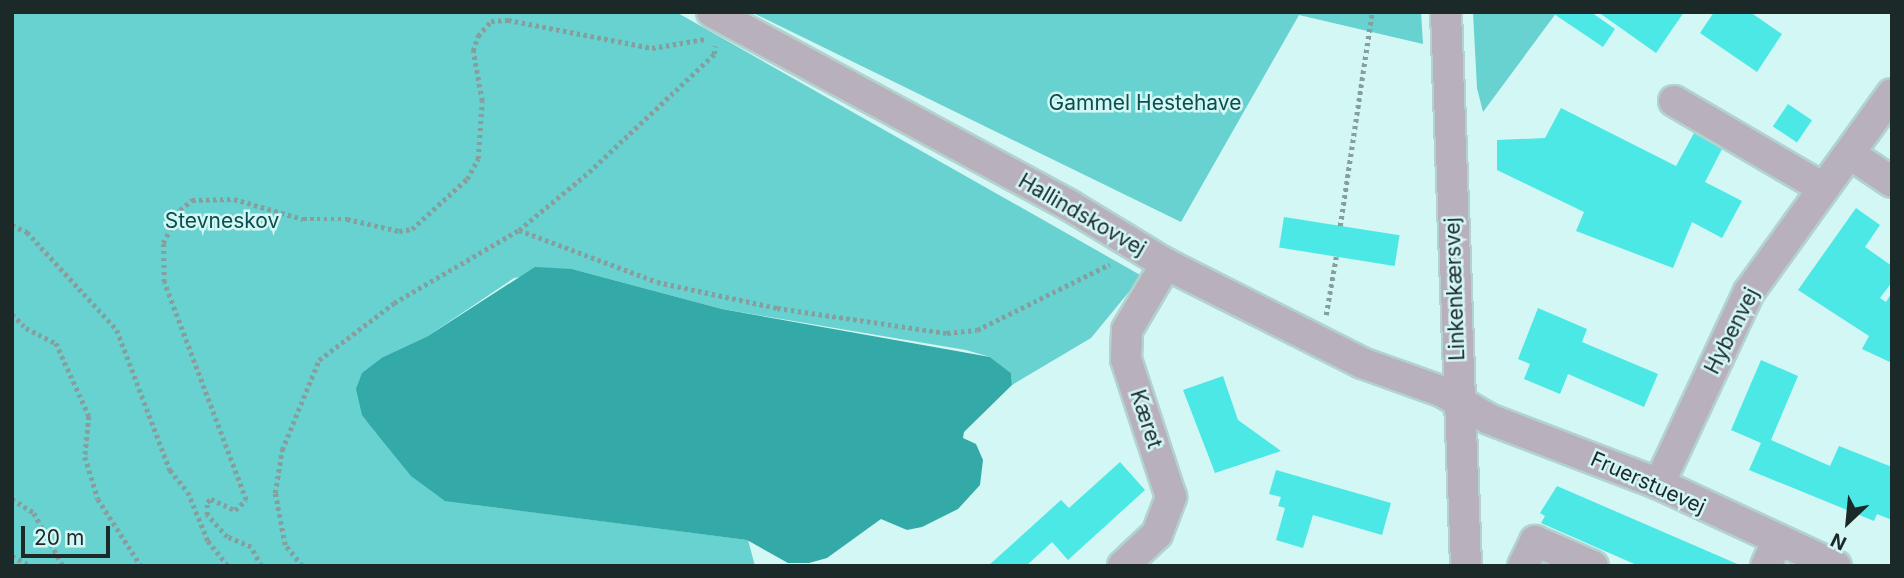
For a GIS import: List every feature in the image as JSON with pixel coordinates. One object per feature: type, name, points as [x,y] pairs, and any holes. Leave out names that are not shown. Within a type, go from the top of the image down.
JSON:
[{"type":"street","name":"Linkenkærsvej","points":[[1446,12],[1466,566]]},
{"type":"street","name":"Hallindskovvej","points":[[716,14],[1069,205],[1161,272],[1318,339],[1362,363],[1460,400]]},
{"type":"street","name":"Hybenvej","points":[[1659,484],[1749,292],[1821,187],[1850,154],[1892,94]]},
{"type":"street","points":[[1674,101],[1821,187]]},
{"type":"street","points":[[1850,154],[1892,183]]},
{"type":"street","name":"Kæret","points":[[1123,566],[1157,534],[1171,497],[1126,359],[1127,330],[1161,272]]},
{"type":"street","name":"Fruerstuevej","points":[[1460,400],[1489,419],[1659,484],[1772,553],[1836,566]]},
{"type":"street","points":[[1523,566],[1535,541],[1593,566]]},
{"type":"path","points":[[1340,226],[1372,12]]},
{"type":"path","points":[[302,566],[285,545],[275,493],[282,450],[319,360],[394,303],[519,230],[589,172],[714,54],[716,14]]},
{"type":"path","points":[[261,566],[251,547],[227,537],[206,515],[207,502],[211,499],[235,510],[246,500],[164,282],[163,243],[180,209],[192,200],[234,199],[303,219],[347,219],[399,231],[412,229],[467,179],[478,159],[482,101],[473,51],[478,36],[491,21],[508,19],[665,48],[700,43],[716,14]]},
{"type":"path","points":[[12,225],[27,232],[117,330],[170,470],[188,492],[208,541],[228,566]]},
{"type":"path","points":[[519,230],[657,282],[777,308],[947,333],[977,330],[1107,264],[1125,264],[1161,272]]},
{"type":"path","points":[[1318,339],[1336,257]]},
{"type":"path","points":[[12,314],[26,328],[56,343],[89,416],[85,457],[98,499],[141,566]]},
{"type":"path","points":[[12,499],[34,513],[63,566]]},
{"type":"path","points":[[12,556],[32,566]]},
{"type":"green space","name":"Stevneskov","points":[[12,12],[676,12],[1142,276],[1091,338],[1012,385],[1011,373],[990,357],[966,350],[722,309],[572,269],[514,278],[428,336],[383,357],[372,428],[391,450],[476,505],[748,540],[755,566],[12,566]]},
{"type":"green space","name":"Gammel Hestehave","points":[[751,12],[1421,12],[1423,44],[1299,15],[1181,222]]},
{"type":"green space","points":[[1473,12],[1557,12],[1483,112],[1477,88]]},
{"type":"shaded area","points":[[535,267],[572,269],[722,309],[990,357],[1011,373],[1012,385],[964,432],[963,438],[976,444],[983,460],[980,485],[958,509],[922,527],[907,530],[881,519],[827,558],[809,563],[788,563],[747,540],[445,501],[411,476],[362,415],[356,389],[362,373],[383,357],[428,336]]},
{"type":"building","points":[[1551,12],[1591,12],[1615,29],[1603,47]]},
{"type":"building","points":[[1598,12],[1684,12],[1656,53]]},
{"type":"building","points":[[1714,12],[1750,12],[1782,34],[1757,72],[1700,33]]},
{"type":"building","points":[[1788,104],[1812,120],[1797,143],[1773,126]]},
{"type":"building","points":[[1561,108],[1676,166],[1694,133],[1722,149],[1705,182],[1742,201],[1722,238],[1692,222],[1673,268],[1576,231],[1584,212],[1497,170],[1497,140],[1545,138]]},
{"type":"building","points":[[1856,208],[1880,225],[1865,247],[1892,266],[1892,282],[1880,298],[1886,302],[1892,292],[1892,363],[1862,349],[1869,336],[1798,290]]},
{"type":"building","points":[[1284,217],[1400,235],[1395,266],[1279,248]]},
{"type":"building","points":[[1538,308],[1587,329],[1582,342],[1658,374],[1644,407],[1568,374],[1560,394],[1524,379],[1530,364],[1518,359]]},
{"type":"building","points":[[1761,360],[1798,376],[1771,440],[1830,466],[1839,446],[1892,467],[1892,520],[1877,514],[1874,521],[1749,470],[1761,443],[1731,430]]},
{"type":"building","points":[[1223,376],[1238,420],[1281,451],[1215,473],[1183,390]]},
{"type":"building","points":[[1120,462],[1145,490],[1068,560],[1052,542],[1026,566],[988,566],[1061,500],[1069,508]]},
{"type":"building","points":[[1276,470],[1391,503],[1382,535],[1313,515],[1303,548],[1276,540],[1285,508],[1278,506],[1281,497],[1269,494]]},
{"type":"building","points":[[1557,486],[1742,566],[1639,566],[1541,523],[1545,516],[1540,513]]}]
